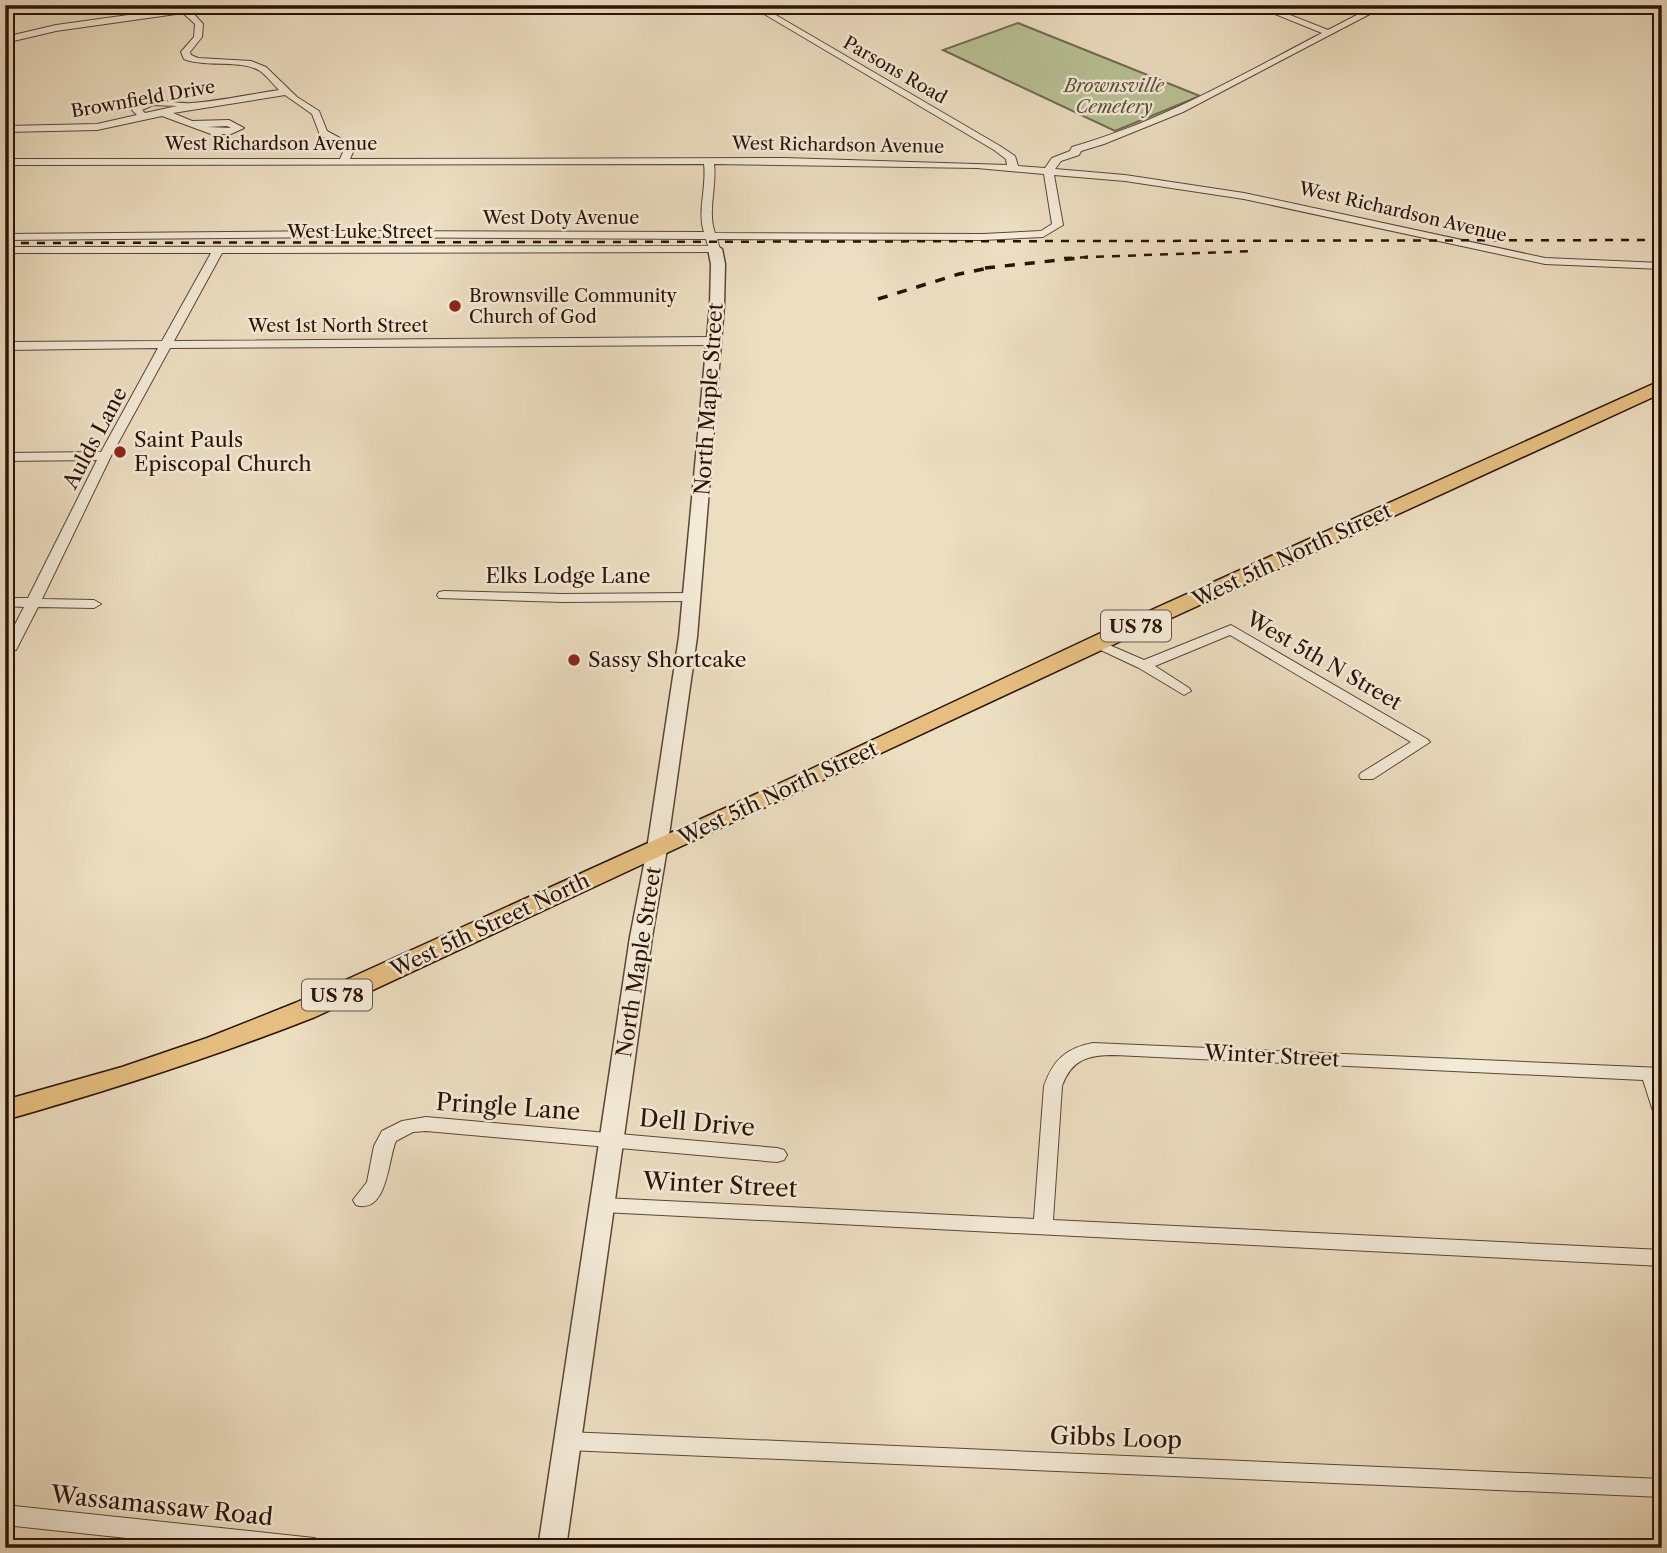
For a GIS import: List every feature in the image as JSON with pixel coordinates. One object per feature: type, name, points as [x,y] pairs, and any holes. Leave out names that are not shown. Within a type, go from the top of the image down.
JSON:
[{"type":"main road","name":"West 5th North Street","points":[[657,849],[1096,644],[1662,386]]},
{"type":"main road","name":"West 5th Street North","points":[[5,1110],[131,1074],[267,1025],[657,849]]},
{"type":"street","points":[[757,8],[787,5]]},
{"type":"street","points":[[1257,5],[1329,33]]},
{"type":"street","points":[[1049,170],[1054,161],[1075,153],[1076,149],[1180,110],[1383,5]]},
{"type":"street","points":[[5,40],[183,8],[200,24],[198,37],[185,52],[187,57],[197,61],[251,64],[270,74],[286,92],[316,113],[323,132],[345,145],[348,152],[344,162]]},
{"type":"street","name":"Parsons Road","points":[[757,8],[997,148],[1011,158],[1013,167]]},
{"type":"street","name":"Brownfield Drive","points":[[5,129],[89,127],[286,92]]},
{"type":"street","points":[[144,118],[137,110],[145,104],[165,102],[190,107]]},
{"type":"street","points":[[163,113],[193,124]]},
{"type":"street","points":[[709,161],[711,177],[706,223],[712,242]]},
{"type":"street","name":"West Richardson Avenue","points":[[5,162],[709,161],[890,162],[1013,167],[1134,179],[1270,201],[1531,258],[1662,266]]},
{"type":"street","name":"West Doty Avenue","points":[[5,237],[343,234],[712,242],[1043,234],[1058,225],[1049,170]]},
{"type":"street","name":"West Luke Street","points":[[5,250],[218,250],[712,242]]},
{"type":"street","name":"North Maple Street","points":[[552,1548],[692,597],[714,341],[718,264],[712,242]]},
{"type":"street","name":"Aulds Lane","points":[[11,647],[105,456],[218,250]]},
{"type":"street","name":"West 1st North Street","points":[[5,346],[714,341]]},
{"type":"street","points":[[5,457],[105,456]]},
{"type":"street","name":"Elks Lodge Lane","points":[[444,595],[692,597]]},
{"type":"street","points":[[5,602],[94,604]]},
{"type":"street","name":"West 5th N Street","points":[[1144,665],[1231,629],[1422,742],[1367,776]]},
{"type":"street","points":[[1096,644],[1144,665],[1184,691]]},
{"type":"street","name":"Winter Street","points":[[1043,1226],[1053,1086],[1057,1071],[1078,1052],[1096,1048],[1656,1074],[1662,1111]]},
{"type":"street","name":"Pringle Lane","points":[[363,1200],[376,1184],[384,1146],[389,1136],[409,1126],[426,1124],[612,1139]]},
{"type":"street","name":"Dell Drive","points":[[612,1139],[778,1155]]},
{"type":"street","name":"Winter Street","points":[[603,1205],[1662,1258]]},
{"type":"street","name":"Gibbs Loop","points":[[567,1441],[1662,1488]]},
{"type":"street","name":"Wassamassaw Road","points":[[5,1516],[314,1548]]},
{"type":"green space","name":"Brownsville Cemetery","points":[[1018,23],[1200,96],[1115,131],[943,50]]},
{"type":"railway","points":[[5,243],[1662,240]]},
{"type":"railway","points":[[1086,257],[1256,251]]},
{"type":"railway","points":[[992,267],[1086,257]]},
{"type":"railway","points":[[1064,258],[1086,257]]},
{"type":"railway","points":[[878,299],[959,274],[992,267]]},
{"type":"railway","points":[[985,268],[992,267]]},
{"type":"place","name":"Brownsville Community Church of God","points":[[455,306]]},
{"type":"place","name":"Saint Pauls Episcopal Church","points":[[120,452]]},
{"type":"place","name":"Sassy Shortcake","points":[[574,660]]}]
